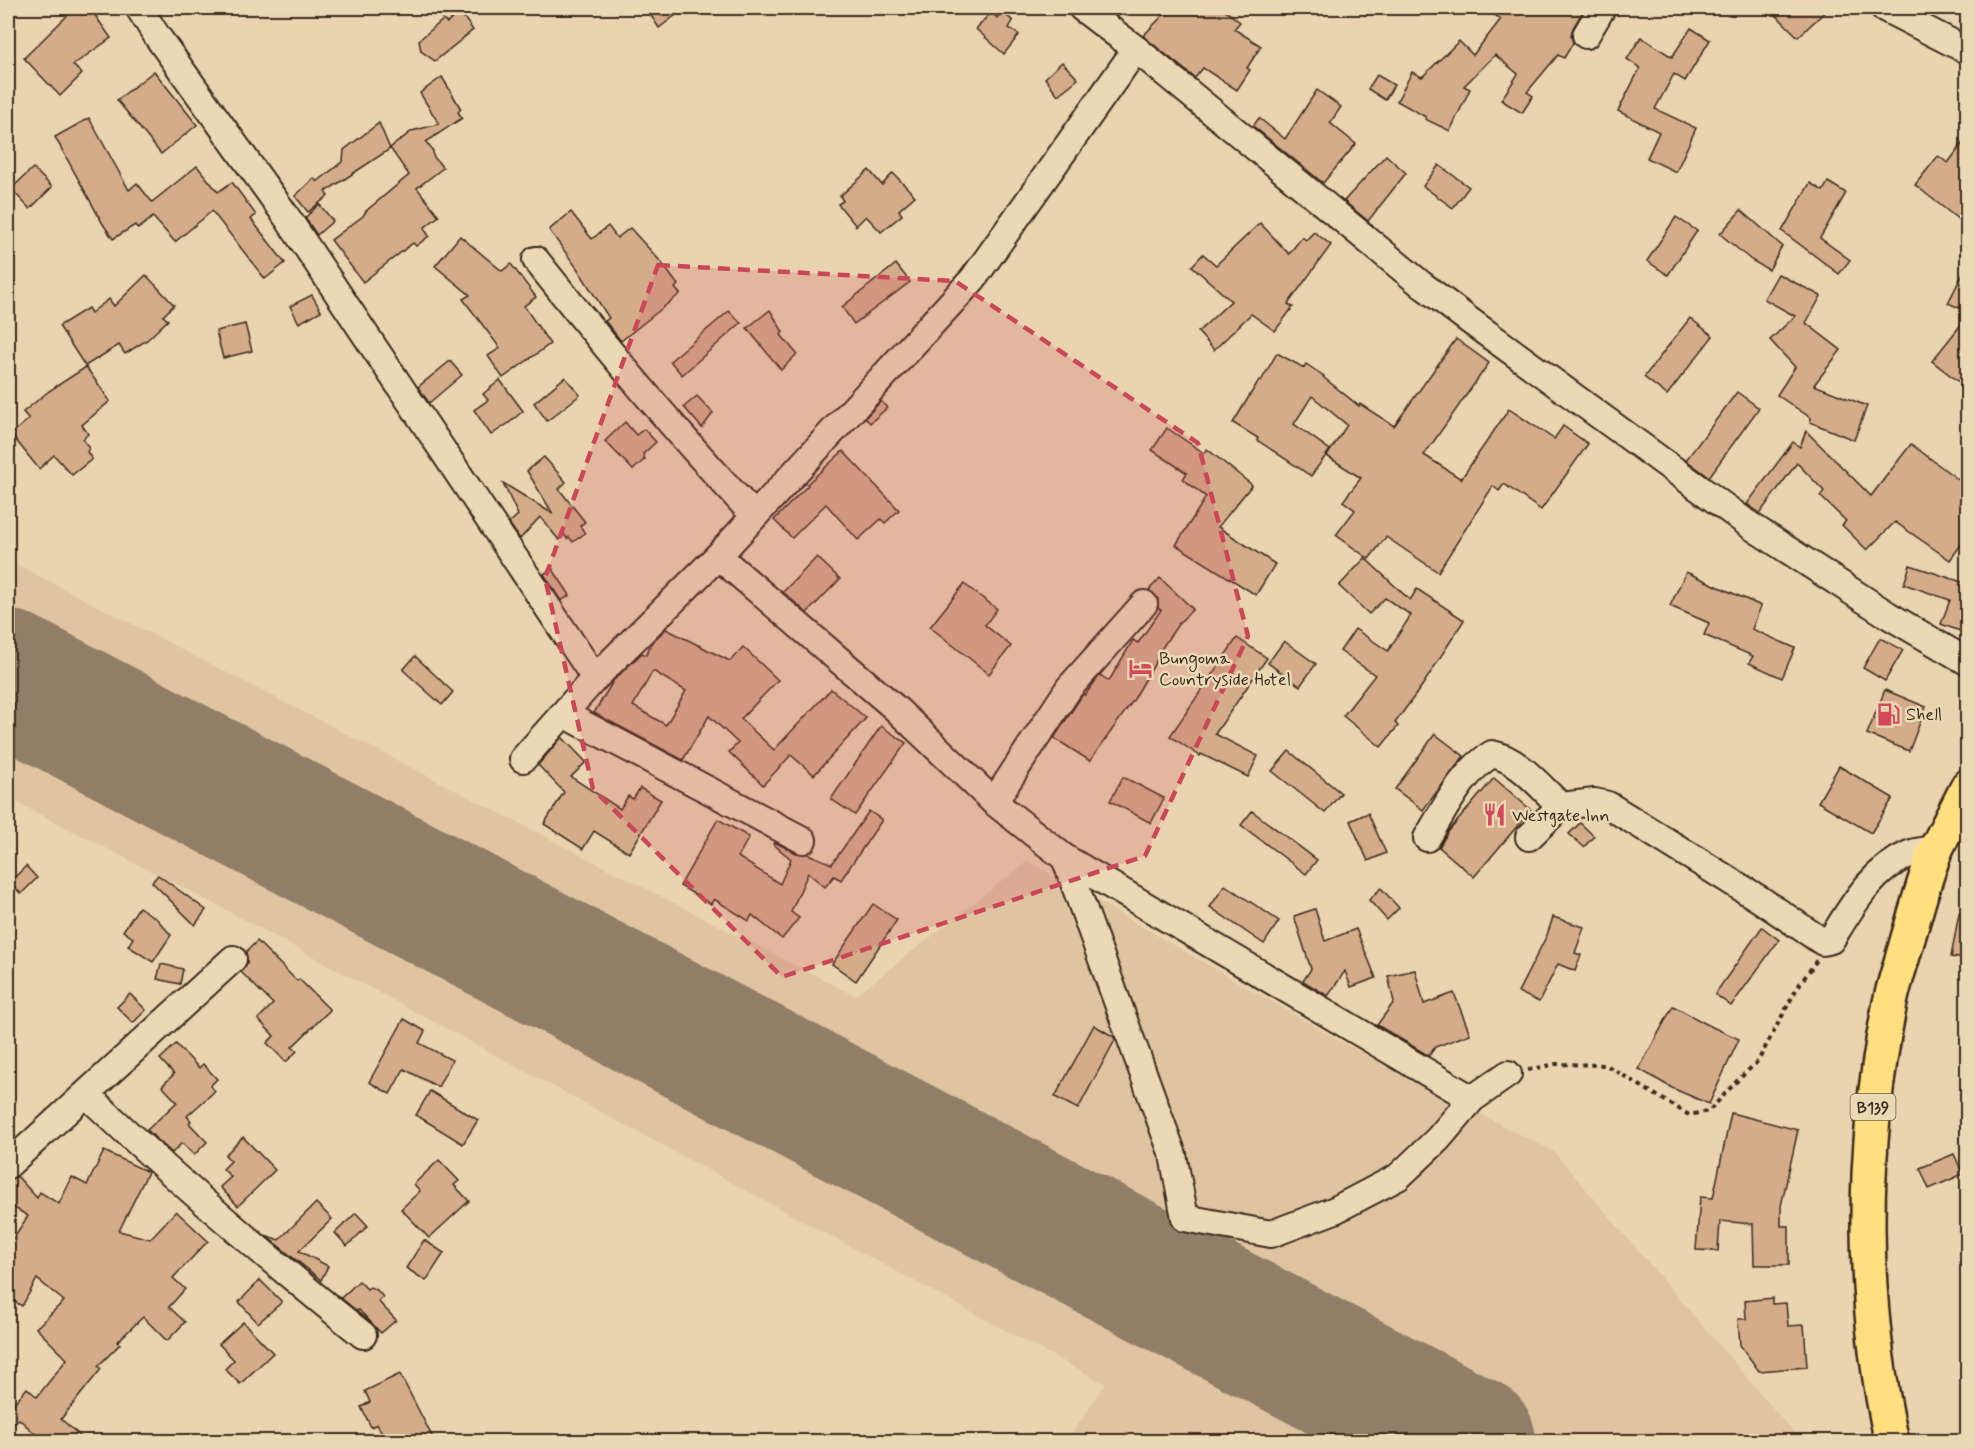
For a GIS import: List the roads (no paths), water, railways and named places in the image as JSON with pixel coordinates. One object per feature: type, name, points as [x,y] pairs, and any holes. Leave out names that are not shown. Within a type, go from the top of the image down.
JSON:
[{"type":"main road","name":"B139","points":[[1892,1442],[1872,1322],[1868,1231],[1872,1113],[1889,1006],[1923,886],[1937,848],[1968,786]]},
{"type":"street","points":[[139,8],[290,223],[595,678]]},
{"type":"street","points":[[1082,8],[1136,49],[1411,276],[1470,321],[1751,526],[1888,615],[1968,662]]},
{"type":"street","points":[[1586,35],[1602,8]]},
{"type":"street","points":[[1884,8],[1968,51]]},
{"type":"street","points":[[523,759],[595,678],[718,556],[973,279],[1136,49]]},
{"type":"street","points":[[536,260],[617,362],[689,446],[754,515]]},
{"type":"street","points":[[718,556],[895,708],[994,802],[1065,858],[1472,1099]]},
{"type":"street","points":[[994,802],[1069,688],[1144,604]]},
{"type":"street","points":[[564,714],[803,840]]},
{"type":"street","points":[[1426,838],[1468,773],[1481,760],[1492,754],[1502,756],[1516,765],[1561,806]]},
{"type":"street","points":[[1529,837],[1561,806],[1595,802],[1608,805],[1761,900],[1823,942],[1831,940],[1859,895],[1884,869],[1911,853],[1937,848]]},
{"type":"street","points":[[1065,858],[1173,1155],[1185,1218],[1271,1234],[1335,1210],[1398,1178],[1438,1139],[1472,1099],[1508,1074]]},
{"type":"street","points":[[8,1165],[233,959]]},
{"type":"street","points":[[86,1094],[156,1161],[284,1271],[363,1335]]},
{"type":"place","name":"Bungoma Countryside Hotel","points":[[1141,668]]},
{"type":"place","name":"Shell","points":[[1888,714]]},
{"type":"place","name":"Westgate Inn","points":[[1494,815]]}]
